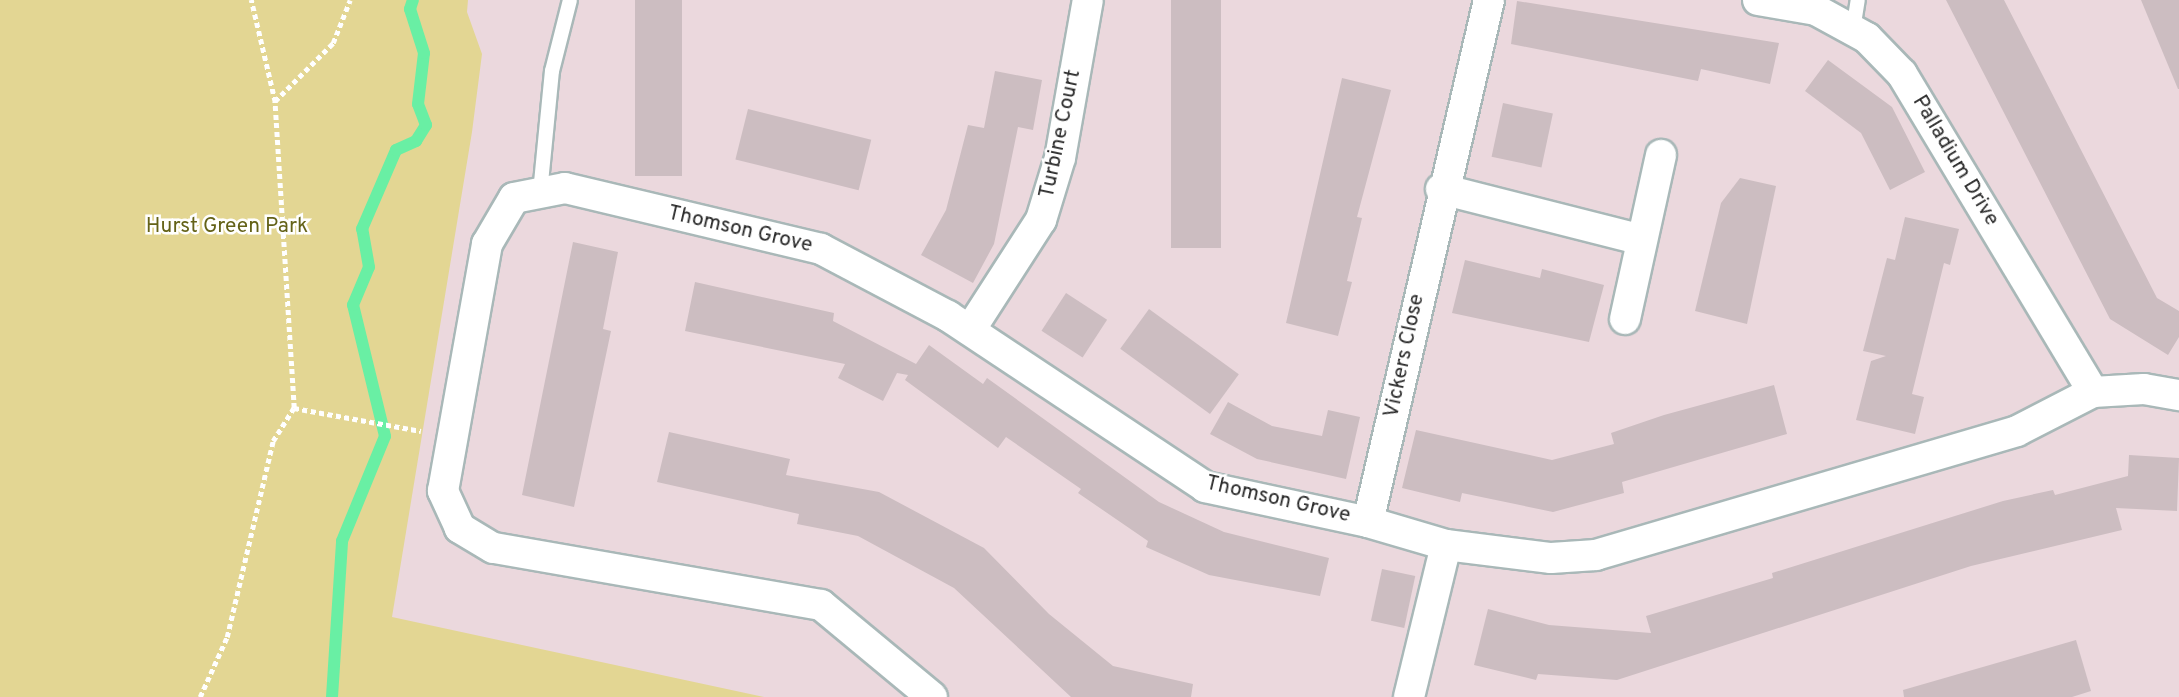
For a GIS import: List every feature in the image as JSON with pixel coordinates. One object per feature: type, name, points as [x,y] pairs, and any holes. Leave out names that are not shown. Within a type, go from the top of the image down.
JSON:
[{"type":"street","name":"Turbine Court","points":[[970,330],[1041,220],[1060,158],[1088,0]]},
{"type":"street","name":"Vickers Close","points":[[1368,522],[1441,189],[1489,0]]},
{"type":"street","name":"Palladium Drive","points":[[1758,0],[1816,10],[1853,30],[1902,74],[2093,392]]},
{"type":"street","points":[[1625,319],[1661,155]]},
{"type":"street","name":"Thomson Grove","points":[[932,697],[821,605],[494,548],[460,528],[443,491],[487,244],[514,198],[565,188],[821,249],[970,330],[1205,487],[1368,522],[1446,545],[1551,558],[1596,555],[1788,501],[2017,431],[2093,392]]},
{"type":"street","points":[[1441,189],[1642,240]]},
{"type":"street","points":[[2093,392],[2144,389],[2179,395]]},
{"type":"street","points":[[1409,697],[1446,545]]},
{"type":"lane","points":[[540,192],[552,71],[570,0]]},
{"type":"lane","points":[[1853,30],[1858,0]]},
{"type":"path","points":[[200,697],[227,637],[273,441],[294,408],[275,102],[251,0]]},
{"type":"path","points":[[275,102],[333,43],[350,0]]},
{"type":"path","points":[[294,408],[401,427]]},
{"type":"green space","name":"Hurst Green Park","points":[[0,0],[468,0],[467,12],[482,54],[472,132],[392,617],[764,697],[0,697]]},
{"type":"building","points":[[635,0],[682,0],[682,176],[635,176]]},
{"type":"building","points":[[1171,0],[1221,0],[1221,248],[1171,248]]},
{"type":"building","points":[[1946,0],[2004,0],[2157,298],[2179,311],[2179,337],[2168,355],[2110,319]]},
{"type":"building","points":[[2141,0],[2179,0],[2179,89],[2178,89]]},
{"type":"building","points":[[1517,1],[1779,43],[1770,84],[1701,69],[1698,81],[1511,44]]},
{"type":"building","points":[[1828,60],[1892,107],[1925,172],[1890,190],[1861,133],[1805,91]]},
{"type":"building","points":[[995,71],[1042,80],[1033,130],[1018,127],[994,244],[973,283],[921,255],[946,210],[968,125],[984,128]]},
{"type":"building","points":[[1342,78],[1391,90],[1357,217],[1362,218],[1347,281],[1352,282],[1338,336],[1286,323]]},
{"type":"building","points":[[1503,103],[1553,114],[1541,167],[1492,157]]},
{"type":"building","points":[[748,109],[871,140],[859,190],[735,159]]},
{"type":"building","points":[[1740,178],[1776,186],[1747,324],[1695,311],[1721,203]]},
{"type":"building","points":[[1905,217],[1959,229],[1950,265],[1944,263],[1912,394],[1924,397],[1915,434],[1856,420],[1871,361],[1886,356],[1863,351],[1887,258],[1895,260]]},
{"type":"building","points":[[573,242],[618,252],[603,329],[611,331],[574,507],[522,495]]},
{"type":"building","points":[[1465,260],[1540,278],[1542,269],[1604,285],[1589,342],[1452,313]]},
{"type":"building","points":[[695,282],[834,313],[833,321],[916,364],[929,345],[983,384],[987,378],[1159,502],[1224,532],[1329,558],[1320,596],[1209,575],[1146,547],[1148,541],[1078,493],[1081,489],[1006,437],[998,448],[905,380],[908,375],[897,373],[883,401],[838,378],[845,364],[685,331]]},
{"type":"building","points":[[1066,293],[1107,320],[1083,357],[1041,331]]},
{"type":"building","points":[[1149,309],[1239,374],[1210,414],[1120,349]]},
{"type":"building","points":[[1774,385],[1787,434],[1622,482],[1624,493],[1553,512],[1462,493],[1460,502],[1402,488],[1416,430],[1552,460],[1614,444],[1611,433],[1664,415]]},
{"type":"building","points":[[1228,402],[1272,426],[1322,436],[1328,410],[1360,417],[1346,479],[1257,459],[1210,434]]},
{"type":"building","points":[[669,432],[790,459],[786,475],[879,492],[984,548],[1049,614],[1113,666],[1193,684],[1191,697],[1071,697],[954,588],[858,536],[797,524],[799,514],[657,482]]},
{"type":"building","points":[[2129,455],[2179,458],[2177,511],[2116,508],[2122,530],[1971,566],[1617,680],[1538,674],[1536,680],[1474,665],[1488,609],[1549,625],[1651,633],[1646,616],[1773,578],[1772,573],[2003,501],[2053,490],[2055,495],[2128,476]]},
{"type":"building","points":[[1382,569],[1415,576],[1404,628],[1371,621]]},
{"type":"building","points":[[2076,640],[2091,691],[2072,697],[1904,697],[1903,690]]},
{"type":"waterway","points":[[332,697],[342,541],[385,436],[353,305],[369,267],[362,229],[396,150],[416,141],[426,125],[418,104],[424,53],[410,9],[413,0]]}]
